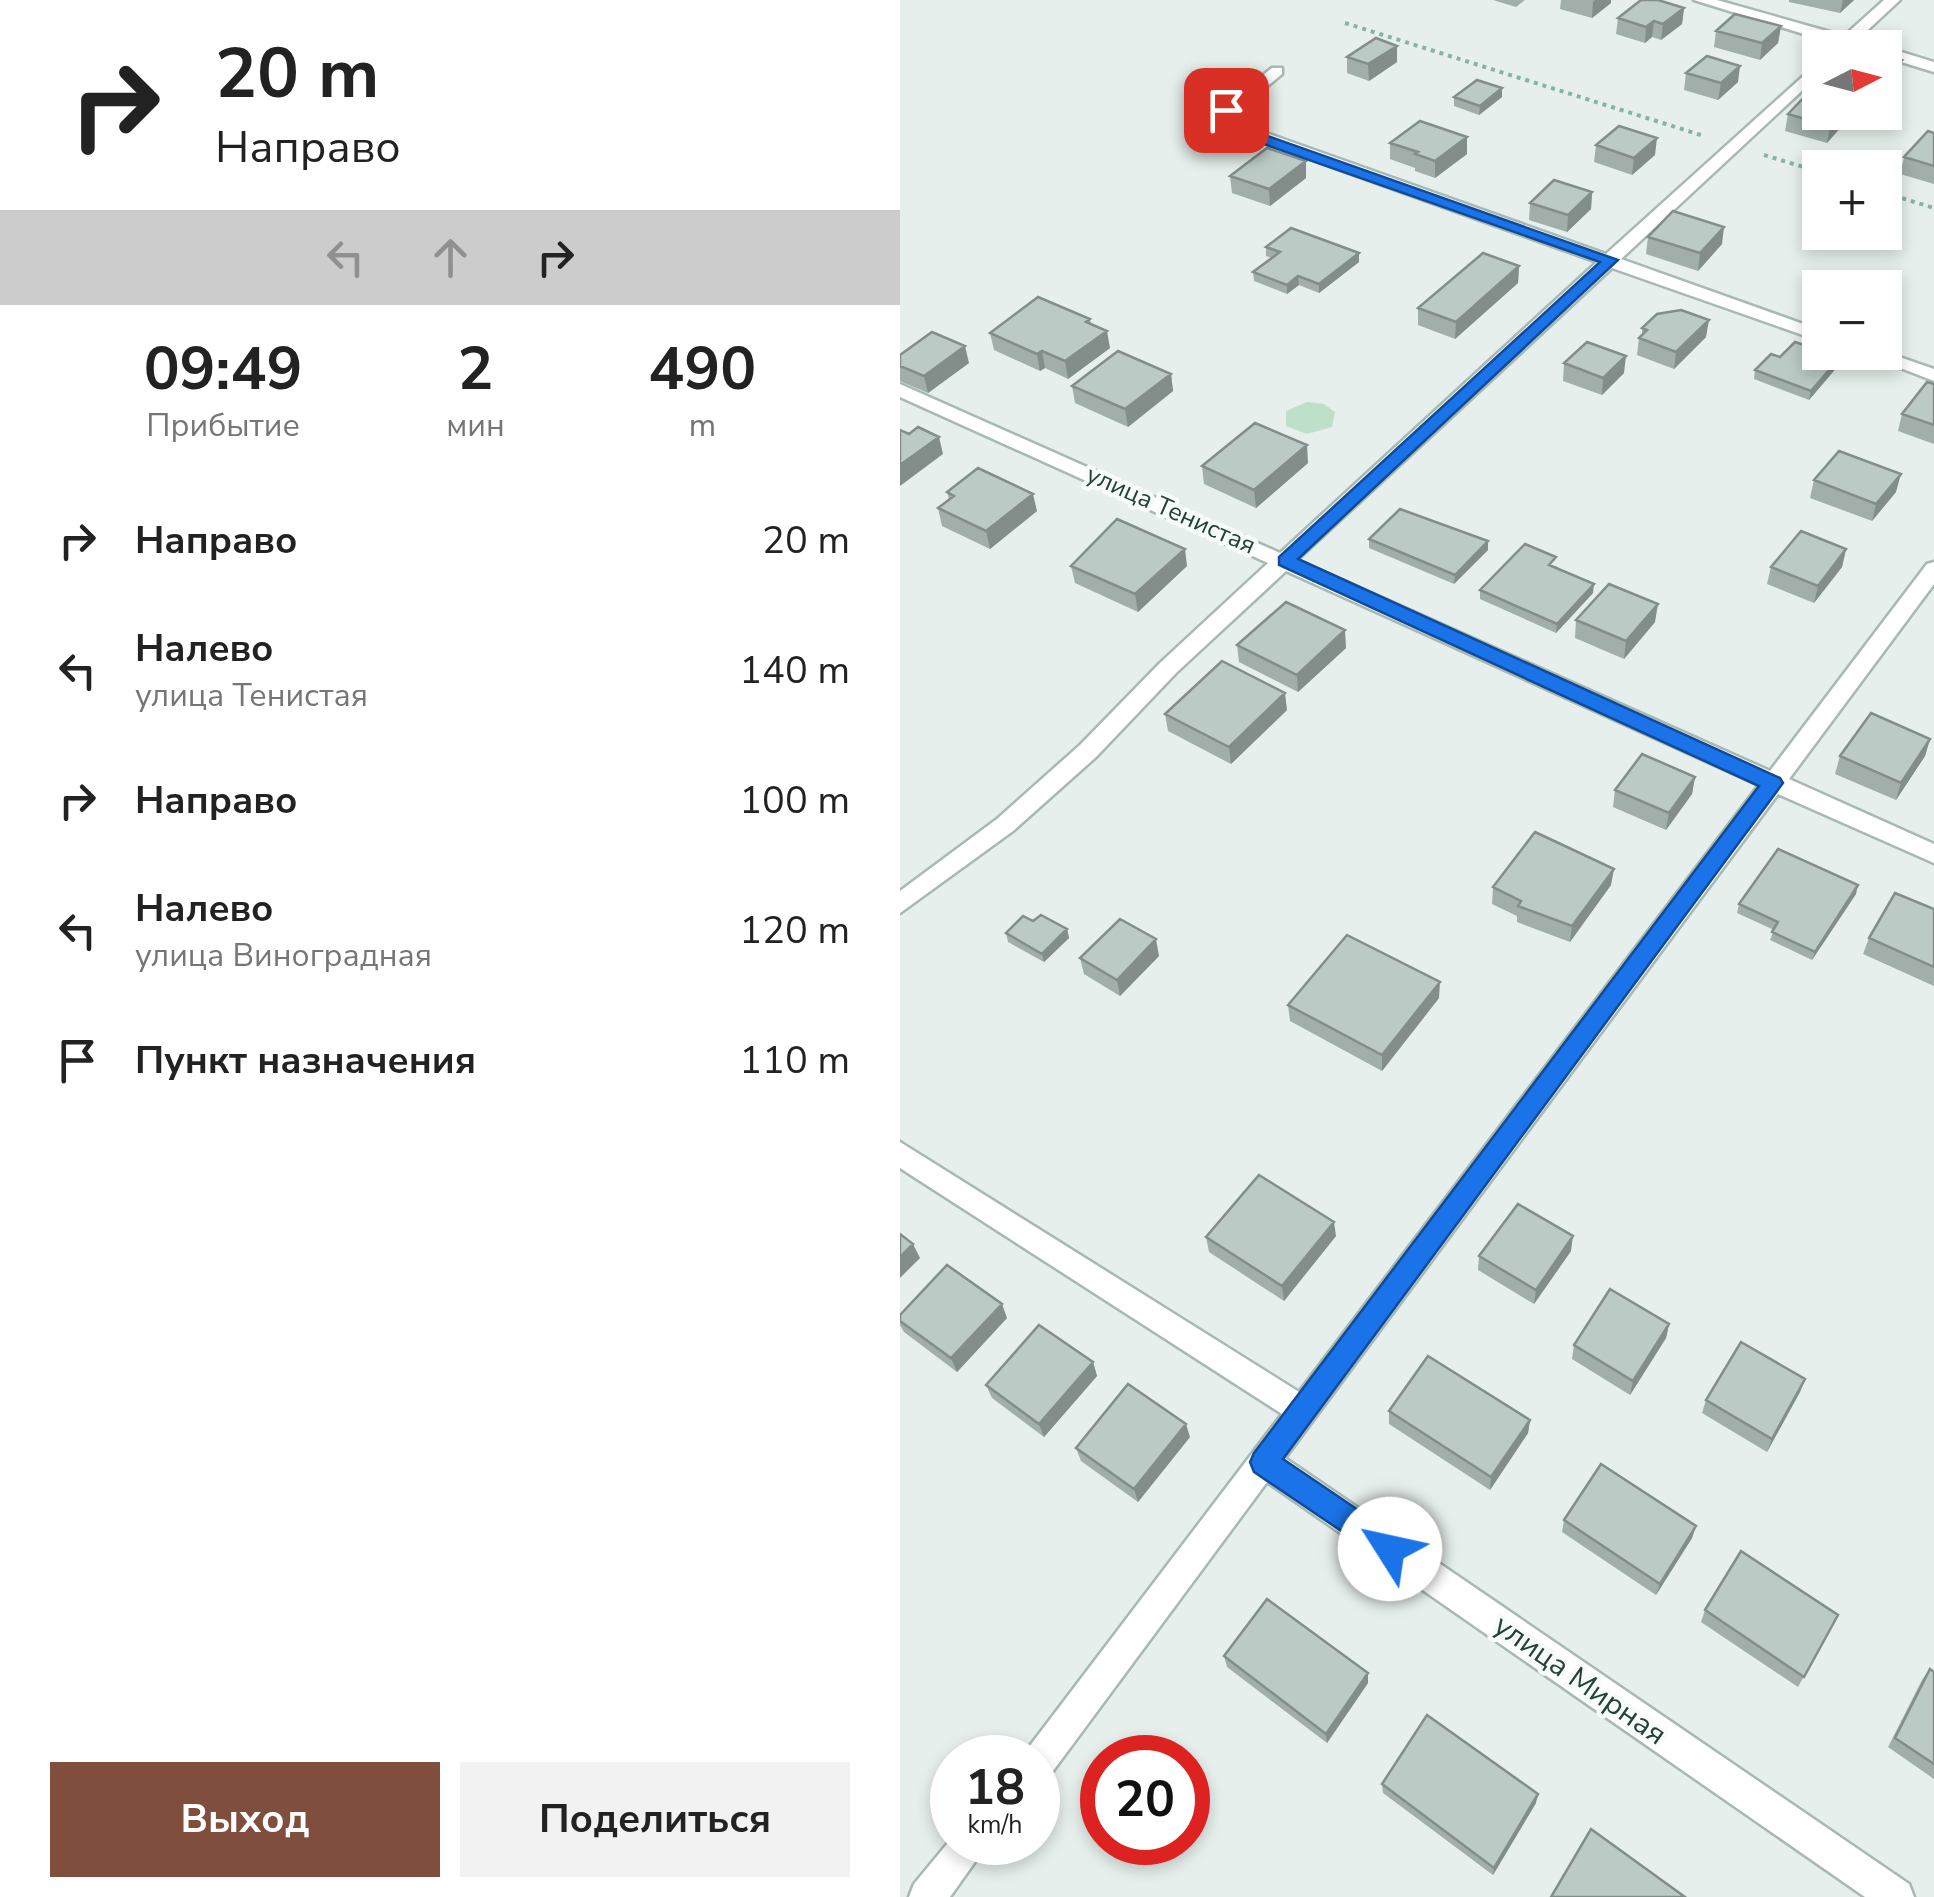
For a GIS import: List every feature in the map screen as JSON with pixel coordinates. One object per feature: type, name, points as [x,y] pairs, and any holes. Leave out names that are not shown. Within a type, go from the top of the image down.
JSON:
[{"type":"lane","points":[[1701,0],[1802,31]]},
{"type":"lane","points":[[1859,30],[1893,0]]},
{"type":"lane","points":[[1902,57],[1934,67]]},
{"type":"lane","points":[[1277,71],[1224,113],[1235,127],[1802,329]]},
{"type":"lane","points":[[900,904],[1004,825],[1060,776],[1168,668],[1802,83]]},
{"type":"lane","points":[[1902,364],[1934,375]]},
{"type":"lane","name":"улица Тенистая","points":[[900,390],[1934,854]]},
{"type":"lane","points":[[1058,1735],[1934,568]]},
{"type":"lane","points":[[900,1154],[1303,1411]]},
{"type":"lane","name":"улица Мирная","points":[[1264,1462],[1896,1897]]},
{"type":"lane","points":[[927,1897],[953,1865]]},
{"type":"path","points":[[1345,24],[1802,166]]},
{"type":"path","points":[[1902,198],[1934,208]]},
{"type":"green space","points":[[1307,402],[1324,404],[1335,412],[1332,427],[1307,434],[1286,426],[1286,411]]},
{"type":"building","points":[[1641,0],[1658,0],[1684,8],[1663,24],[1654,21],[1646,27],[1618,18]]},
{"type":"building","points":[[1735,14],[1781,26],[1762,43],[1716,31]]},
{"type":"building","points":[[1376,38],[1397,46],[1368,64],[1347,57]]},
{"type":"building","points":[[1707,56],[1740,66],[1721,83],[1686,73]]},
{"type":"building","points":[[1477,80],[1502,88],[1480,106],[1454,97]]},
{"type":"building","points":[[1802,99],[1802,118],[1788,114]]},
{"type":"building","points":[[1420,121],[1467,137],[1435,161],[1390,143]]},
{"type":"building","points":[[1619,126],[1657,138],[1634,158],[1596,145]]},
{"type":"building","points":[[1928,131],[1934,133],[1934,166],[1904,157]]},
{"type":"building","points":[[1267,148],[1306,161],[1269,189],[1230,176]]},
{"type":"building","points":[[1554,180],[1592,192],[1568,215],[1530,203]]},
{"type":"building","points":[[1673,211],[1724,227],[1700,253],[1648,237]]},
{"type":"building","points":[[1291,228],[1359,253],[1319,284],[1298,276],[1287,285],[1253,272],[1280,252],[1266,247]]},
{"type":"building","points":[[1483,253],[1519,266],[1456,322],[1418,308]]},
{"type":"building","points":[[1038,297],[1090,319],[1086,322],[1107,331],[1065,361],[1042,351],[1037,354],[990,333]]},
{"type":"building","points":[[1681,310],[1709,320],[1676,352],[1639,338],[1647,330],[1642,328],[1657,314]]},
{"type":"building","points":[[932,332],[965,346],[924,376],[900,366],[900,355]]},
{"type":"building","points":[[1587,342],[1626,356],[1603,378],[1564,363]]},
{"type":"building","points":[[1795,342],[1802,344],[1802,370],[1829,370],[1811,391],[1755,370],[1771,354],[1780,357]]},
{"type":"building","points":[[1118,351],[1171,374],[1125,409],[1072,386]]},
{"type":"building","points":[[1927,382],[1934,384],[1934,425],[1902,414]]},
{"type":"building","points":[[1255,423],[1307,445],[1254,490],[1202,466]]},
{"type":"building","points":[[918,427],[939,437],[900,465],[900,430],[909,434]]},
{"type":"building","points":[[1839,451],[1901,474],[1876,504],[1814,480]]},
{"type":"building","points":[[978,468],[1033,494],[986,531],[938,508],[954,496],[947,492]]},
{"type":"building","points":[[1400,509],[1488,541],[1455,575],[1369,539]]},
{"type":"building","points":[[1117,519],[1185,549],[1135,594],[1071,566]]},
{"type":"building","points":[[1801,531],[1846,549],[1818,586],[1771,567]]},
{"type":"building","points":[[1525,544],[1556,557],[1549,565],[1594,584],[1557,624],[1480,590]]},
{"type":"building","points":[[1609,584],[1658,604],[1626,641],[1576,620]]},
{"type":"building","points":[[1286,602],[1345,630],[1297,675],[1237,645]]},
{"type":"building","points":[[1222,661],[1285,693],[1229,747],[1165,714]]},
{"type":"building","points":[[1871,713],[1930,739],[1901,783],[1840,756]]},
{"type":"building","points":[[1642,754],[1695,777],[1669,813],[1615,790]]},
{"type":"building","points":[[1535,832],[1614,869],[1572,926],[1518,906],[1521,901],[1493,887]]},
{"type":"building","points":[[1778,849],[1858,885],[1815,952],[1772,932],[1778,922],[1739,904]]},
{"type":"building","points":[[1895,893],[1934,909],[1934,967],[1869,938]]},
{"type":"building","points":[[1041,915],[1067,929],[1042,954],[1006,933],[1023,916],[1033,921]]},
{"type":"building","points":[[1120,919],[1156,939],[1117,980],[1080,958]]},
{"type":"building","points":[[1347,935],[1440,982],[1382,1055],[1288,1005]]},
{"type":"building","points":[[1259,1175],[1334,1222],[1282,1286],[1206,1237]]},
{"type":"building","points":[[1518,1204],[1573,1236],[1536,1290],[1479,1256]]},
{"type":"building","points":[[900,1234],[913,1244],[900,1257]]},
{"type":"building","points":[[947,1265],[1002,1304],[951,1358],[900,1321],[900,1315]]},
{"type":"building","points":[[1610,1289],[1669,1324],[1633,1381],[1574,1345]]},
{"type":"building","points":[[1039,1325],[1093,1362],[1039,1424],[986,1385]]},
{"type":"building","points":[[1741,1342],[1805,1379],[1772,1439],[1706,1400]]},
{"type":"building","points":[[1428,1356],[1530,1420],[1491,1477],[1389,1411]]},
{"type":"building","points":[[1128,1384],[1186,1424],[1134,1489],[1076,1448]]},
{"type":"building","points":[[1601,1464],[1696,1526],[1660,1584],[1564,1520]]},
{"type":"building","points":[[1741,1551],[1838,1615],[1804,1677],[1705,1610]]},
{"type":"building","points":[[1267,1599],[1368,1673],[1326,1734],[1224,1656]]},
{"type":"building","points":[[1930,1669],[1934,1672],[1934,1764],[1895,1738]]},
{"type":"building","points":[[1427,1715],[1538,1794],[1494,1868],[1382,1784]]},
{"type":"building","points":[[1591,1829],[1685,1897],[1551,1897]]},
{"type":"route","points":[[1226,110],[1228,120],[1243,132],[1610,260],[1286,561],[1772,783],[1264,1462],[1390,1549]]}]
